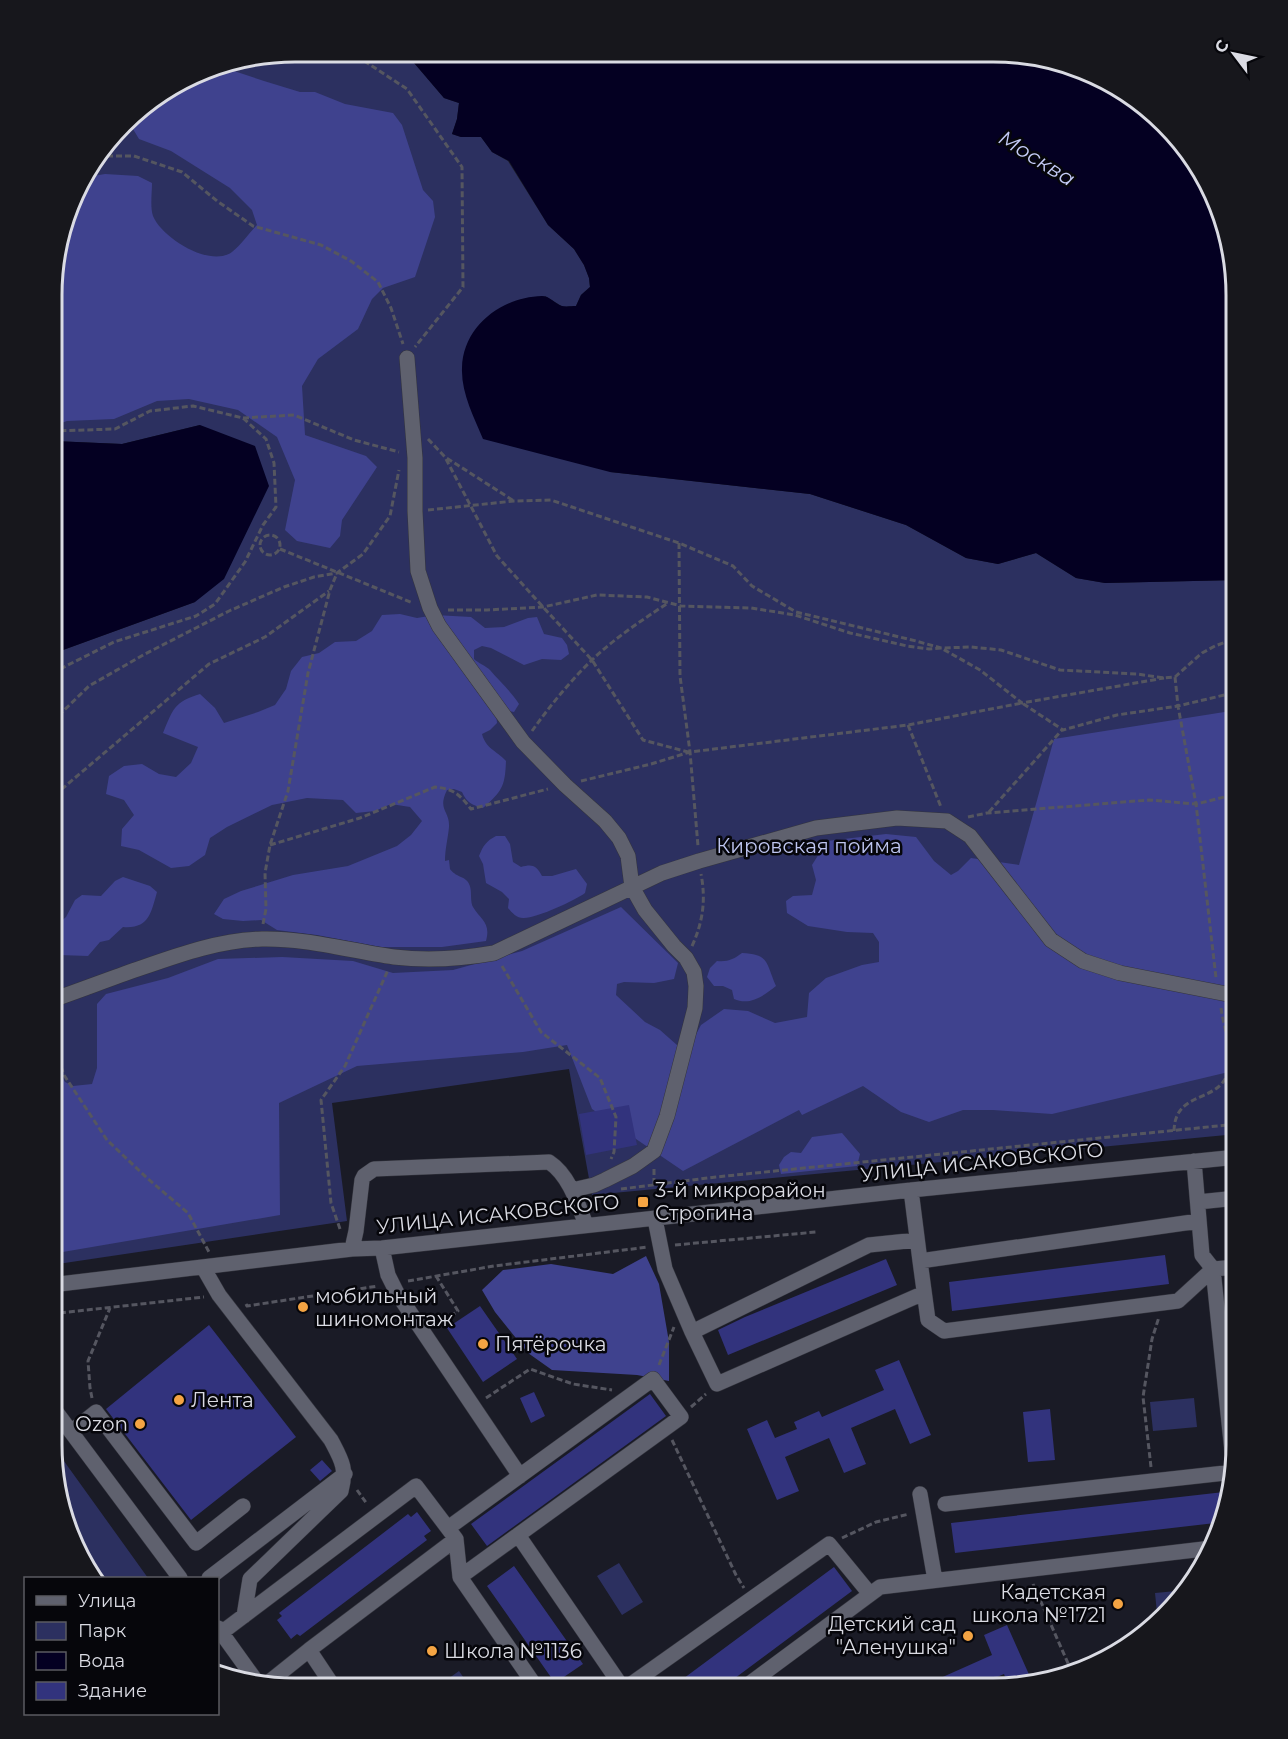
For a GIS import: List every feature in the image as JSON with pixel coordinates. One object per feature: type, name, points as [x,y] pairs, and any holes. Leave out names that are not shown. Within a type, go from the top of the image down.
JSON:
[{"type":"street","points":[[407,358],[415,458],[418,572],[430,608],[439,626],[523,742],[561,786],[605,821],[619,838],[628,856],[632,887],[645,910],[686,958],[694,972],[695,1008],[667,1116],[654,1151],[633,1166],[605,1180],[572,1190]]},
{"type":"street","points":[[62,996],[180,954],[222,943],[261,939],[288,940],[394,957],[432,960],[468,958],[494,953],[662,873],[816,828],[897,818],[947,821],[970,836],[1051,940],[1083,961],[1120,973],[1226,994]]},
{"type":"street","name":"УЛИЦА ИСАКОВСКОГО","points":[[62,1284],[352,1249],[382,1248],[1226,1158]]},
{"type":"street","points":[[1194,1161],[1202,1255],[1213,1269],[1226,1395]]},
{"type":"street","points":[[352,1249],[362,1180],[374,1169],[549,1162],[554,1165],[572,1190],[586,1225]]},
{"type":"street","points":[[911,1190],[928,1320],[944,1331],[1178,1301],[1213,1269],[1226,1268]]},
{"type":"street","points":[[1198,1202],[1226,1199]]},
{"type":"street","points":[[655,1219],[665,1269],[717,1384],[924,1293]]},
{"type":"street","points":[[920,1261],[1199,1221]]},
{"type":"street","points":[[692,1332],[869,1245],[917,1240]]},
{"type":"street","points":[[382,1248],[388,1275],[397,1293],[520,1476]]},
{"type":"street","points":[[203,1267],[219,1295],[331,1440],[345,1474],[340,1491],[250,1579],[244,1616]]},
{"type":"street","points":[[276,1677],[520,1476],[653,1379],[681,1417],[460,1578]]},
{"type":"street","points":[[71,1432],[96,1412],[196,1543],[243,1506]]},
{"type":"street","points":[[62,1420],[179,1577]]},
{"type":"street","points":[[945,1504],[1225,1473]]},
{"type":"street","points":[[210,1577],[345,1474]]},
{"type":"street","points":[[251,1673],[219,1631],[244,1616],[416,1486],[452,1534],[460,1578],[530,1678]]},
{"type":"street","points":[[920,1494],[934,1580]]},
{"type":"street","points":[[518,1535],[619,1678]]},
{"type":"street","points":[[638,1678],[829,1544],[870,1594]]},
{"type":"street","points":[[757,1678],[880,1587],[1201,1549]]},
{"type":"street","points":[[309,1650],[328,1678]]},
{"type":"path","points":[[366,62],[407,89],[462,167],[463,287],[407,358]]},
{"type":"path","points":[[108,156],[134,156],[183,172],[253,226],[321,245],[351,261],[378,282],[391,308],[407,358]]},
{"type":"path","points":[[62,432],[115,429],[150,411],[193,406],[243,418],[294,415],[354,440],[402,453]]},
{"type":"path","points":[[62,668],[114,642],[196,615],[214,604],[245,562],[263,525],[276,507],[274,463],[266,440],[243,418]]},
{"type":"path","points":[[445,457],[497,556],[592,660],[643,740],[690,752]]},
{"type":"path","points":[[415,511],[551,500],[679,543],[733,566],[752,586],[796,612],[941,648],[980,670],[1063,730]]},
{"type":"path","points":[[267,535],[276,536],[280,549],[273,555],[264,553],[261,550],[260,541],[267,535]]},
{"type":"path","points":[[679,543],[680,676],[690,752],[699,861],[705,891],[699,930],[686,958]]},
{"type":"path","points":[[280,549],[401,599],[430,608],[455,611],[543,608],[597,595],[647,597],[681,606],[751,608],[795,615],[850,633],[907,646],[929,649],[971,647],[1001,650],[1060,670],[1137,674],[1164,678]]},
{"type":"path","points":[[261,939],[266,909],[265,873],[270,845],[288,791],[308,673],[336,573]]},
{"type":"path","points":[[62,712],[89,686],[229,611],[284,587],[314,577],[336,573]]},
{"type":"path","points":[[62,788],[209,664],[265,637],[330,590]]},
{"type":"path","points":[[523,742],[545,713],[592,660],[639,622],[668,603]]},
{"type":"path","points":[[270,845],[360,818],[435,787],[454,791],[471,809],[690,752],[908,725],[1175,677],[1202,653],[1226,642]]},
{"type":"path","points":[[1175,677],[1196,804],[1218,992],[1226,1037]]},
{"type":"path","points":[[987,813],[1063,730],[1117,715],[1178,706],[1226,695]]},
{"type":"path","points":[[908,725],[947,821],[987,813],[1149,800],[1196,804],[1226,797]]},
{"type":"path","points":[[494,953],[542,1032],[600,1078],[616,1117],[614,1152],[605,1180],[613,1190],[716,1177],[1226,1125]]},
{"type":"path","points":[[342,1234],[331,1203],[321,1100],[345,1066],[394,957]]},
{"type":"path","points":[[62,1069],[107,1140],[188,1213],[209,1252]]},
{"type":"path","points":[[1174,1131],[1174,1121],[1180,1109],[1221,1086],[1226,1076]]},
{"type":"path","points":[[243,1300],[247,1306],[494,1266],[660,1246],[816,1232]]},
{"type":"path","points":[[424,1334],[458,1311],[436,1276]]},
{"type":"path","points":[[62,1313],[219,1295]]},
{"type":"path","points":[[1152,1481],[1143,1397],[1152,1339],[1164,1303]]},
{"type":"path","points":[[96,1412],[90,1388],[88,1361],[110,1308]]},
{"type":"path","points":[[653,1379],[667,1345]]},
{"type":"path","points":[[473,1406],[530,1369],[573,1384],[634,1393]]},
{"type":"path","points":[[681,1417],[717,1384]]},
{"type":"path","points":[[666,1427],[736,1575],[751,1599]]},
{"type":"path","points":[[345,1474],[376,1515]]},
{"type":"path","points":[[829,1544],[876,1522],[923,1510]]},
{"type":"path","points":[[1027,1569],[1069,1665]]},
{"type":"green space","name":"Кировская пойма","points":[[279,62],[413,62],[444,98],[459,103],[452,134],[461,137],[481,137],[492,152],[508,161],[548,225],[574,249],[584,265],[590,287],[581,295],[576,306],[563,307],[545,296],[610,472],[810,494],[906,525],[966,558],[998,564],[1036,553],[1076,578],[1105,583],[1226,580],[1226,1135],[592,1195],[569,1069],[332,1103],[347,1221],[62,1263],[62,650],[195,602],[200,425],[122,444],[62,441],[63,264],[69,234],[79,205],[101,165],[119,141],[141,119],[165,101],[205,79],[234,69]]},
{"type":"green space","points":[[1194,1398],[1197,1427],[1153,1431],[1150,1402]]},
{"type":"green space","points":[[62,1458],[147,1577],[103,1577],[101,1574],[79,1534],[69,1505]]},
{"type":"green space","points":[[619,1563],[643,1602],[622,1615],[597,1576]]},
{"type":"green space","points":[[1174,1591],[1157,1610],[1155,1593]]},
{"type":"green space","points":[[459,1671],[464,1678],[449,1678]]},
{"type":"shaded area","points":[[232,70],[300,92],[315,92],[345,104],[393,113],[402,125],[423,190],[433,201],[435,217],[415,277],[383,288],[372,299],[358,329],[318,359],[302,386],[305,435],[366,456],[377,467],[342,520],[340,536],[330,548],[297,541],[285,530],[295,480],[277,437],[238,410],[189,399],[157,401],[114,419],[62,423],[63,264],[69,234],[79,205],[94,176],[105,174],[138,176],[152,183],[152,212],[158,225],[176,241],[200,253],[223,256],[232,252],[257,225],[252,210],[230,188],[171,151],[139,139],[132,128],[165,101],[205,79]]},
{"type":"shaded area","points":[[400,614],[417,618],[435,615],[471,617],[485,628],[504,627],[537,617],[544,634],[562,638],[567,645],[569,654],[561,660],[542,659],[524,665],[491,648],[482,646],[474,650],[474,659],[490,670],[519,704],[514,712],[505,710],[496,713],[497,723],[482,734],[489,746],[506,761],[505,777],[498,793],[483,808],[470,803],[462,792],[454,789],[447,790],[443,802],[449,822],[445,861],[449,860],[450,870],[468,883],[473,907],[486,926],[486,941],[442,947],[381,947],[277,930],[261,920],[223,919],[214,914],[224,899],[241,891],[293,875],[348,866],[397,846],[411,835],[422,821],[410,807],[391,804],[375,811],[356,813],[343,800],[307,798],[272,805],[210,838],[205,855],[189,866],[171,868],[139,850],[121,846],[122,829],[134,815],[124,800],[106,794],[109,776],[124,766],[142,764],[159,774],[176,777],[191,763],[198,747],[163,733],[172,712],[180,704],[200,694],[215,708],[224,723],[258,712],[275,705],[286,689],[291,671],[302,657],[319,653],[335,642],[356,641],[372,631],[382,615]]},
{"type":"shaded area","points":[[1226,712],[1226,1073],[1052,1114],[963,1110],[929,1122],[901,1112],[863,1086],[802,1115],[799,1110],[683,1171],[592,1109],[567,1045],[523,1052],[357,1066],[279,1103],[280,1215],[62,1252],[62,1077],[65,1082],[73,1086],[92,1084],[97,1068],[97,1004],[106,994],[168,978],[218,959],[282,957],[353,961],[393,973],[453,970],[522,951],[621,907],[678,963],[674,979],[654,983],[624,982],[617,984],[616,995],[645,1022],[660,1030],[686,1053],[701,1025],[724,1009],[748,1011],[775,1023],[807,1017],[809,993],[826,978],[862,965],[879,962],[879,942],[873,933],[808,926],[787,913],[786,901],[793,896],[812,895],[816,880],[812,865],[827,841],[886,834],[916,837],[934,861],[951,875],[971,858],[1019,865],[1054,739]]},
{"type":"shaded area","points":[[496,836],[505,836],[510,844],[513,862],[521,867],[533,866],[542,876],[552,876],[576,869],[587,884],[585,893],[565,904],[529,918],[517,916],[508,908],[509,899],[486,883],[483,864],[479,856],[485,844]]},
{"type":"shaded area","points":[[123,877],[150,886],[157,892],[148,918],[138,925],[123,927],[109,940],[100,942],[88,956],[62,955],[62,920],[75,900],[82,895],[101,896],[115,881]]},
{"type":"shaded area","points":[[742,953],[758,955],[762,958],[776,986],[751,1001],[734,999],[732,990],[723,986],[714,986],[707,977],[710,968],[717,961],[731,960]]},
{"type":"shaded area","points":[[842,1133],[860,1154],[857,1166],[781,1174],[779,1165],[784,1157],[791,1152],[801,1153],[812,1137]]},
{"type":"shaded area","points":[[646,1256],[659,1284],[669,1342],[669,1381],[637,1375],[552,1370],[528,1353],[495,1312],[482,1290],[503,1270],[551,1264],[613,1274]]},
{"type":"water","name":"Москва","points":[[413,62],[1009,62],[1054,69],[1083,79],[1123,101],[1147,119],[1169,141],[1187,165],[1209,205],[1219,234],[1226,279],[1226,580],[1105,583],[1076,578],[1036,553],[998,564],[966,558],[906,525],[810,494],[610,472],[483,439],[469,405],[462,377],[464,353],[469,339],[487,317],[513,302],[545,296],[562,306],[576,306],[581,295],[590,287],[589,278],[574,249],[548,225],[509,161],[492,152],[481,137],[461,137],[452,134],[459,103],[444,98]]},
{"type":"water","points":[[200,425],[255,446],[269,486],[224,579],[195,602],[62,650],[62,441],[122,444]]},
{"type":"building","points":[[629,1105],[637,1145],[586,1155],[579,1114]]},
{"type":"building","points":[[1165,1255],[1169,1284],[952,1311],[949,1282]]},
{"type":"building","points":[[886,1259],[897,1285],[728,1355],[718,1330]]},
{"type":"building","points":[[480,1306],[517,1359],[483,1382],[447,1328]]},
{"type":"building","points":[[209,1325],[296,1437],[191,1520],[106,1409]]},
{"type":"building","points":[[899,1360],[931,1435],[910,1444],[895,1409],[851,1428],[866,1464],[844,1473],[829,1438],[785,1457],[799,1491],[777,1500],[747,1429],[767,1420],[775,1438],[797,1429],[794,1422],[819,1411],[822,1417],[884,1390],[875,1370]]},
{"type":"building","points":[[534,1392],[545,1416],[531,1423],[520,1398]]},
{"type":"building","points":[[650,1394],[666,1416],[487,1546],[471,1524]]},
{"type":"building","points":[[1050,1409],[1055,1460],[1028,1462],[1023,1412]]},
{"type":"building","points":[[322,1460],[332,1471],[320,1481],[310,1470]]},
{"type":"building","points":[[1222,1492],[1213,1523],[955,1553],[951,1523]]},
{"type":"building","points":[[417,1512],[431,1531],[424,1536],[427,1540],[300,1636],[297,1634],[291,1639],[277,1620],[282,1616],[279,1613],[408,1514],[411,1517]]},
{"type":"building","points":[[514,1566],[583,1664],[562,1678],[551,1678],[487,1586]]},
{"type":"building","points":[[834,1567],[852,1591],[735,1678],[684,1678]]},
{"type":"building","points":[[1007,1625],[1029,1675],[1005,1677],[1004,1674],[995,1678],[940,1678],[992,1655],[984,1635]]},
{"type":"place","name":"3-й микрорайон Строгина","points":[[643,1202]]},
{"type":"place","name":"мобильный шиномонтаж","points":[[303,1307]]},
{"type":"place","name":"Пятёрочка","points":[[483,1344]]},
{"type":"place","name":"Лента","points":[[179,1400]]},
{"type":"place","name":"Ozon","points":[[140,1424]]},
{"type":"place","name":"Кадетская школа №1721","points":[[1118,1604]]},
{"type":"place","name":"Детский сад \"Аленушка\"","points":[[968,1636]]},
{"type":"place","name":"Школа №1136","points":[[432,1651]]}]
